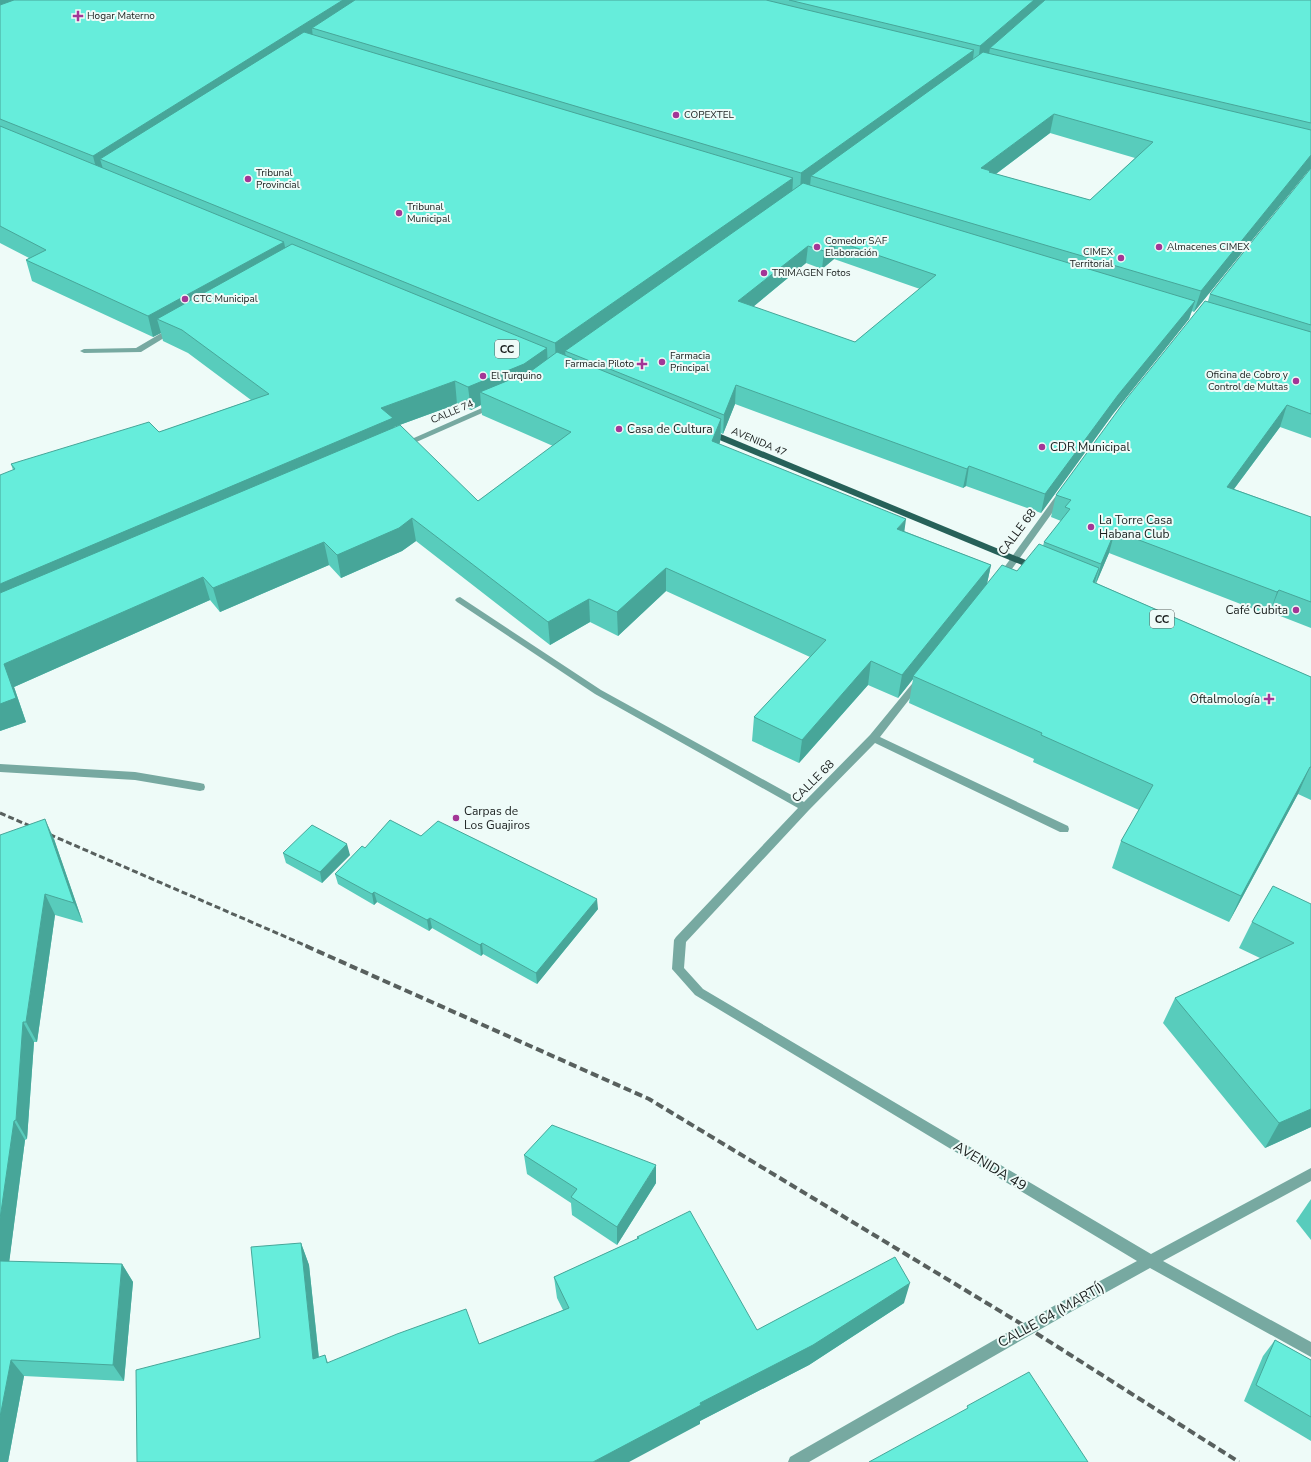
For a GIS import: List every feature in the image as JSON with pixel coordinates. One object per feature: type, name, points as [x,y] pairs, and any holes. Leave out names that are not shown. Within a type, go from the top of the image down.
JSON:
[{"type":"main road","name":"AVENIDA 47","points":[[697,428],[1048,573]]},
{"type":"street","points":[[84,351],[138,350],[179,327]]},
{"type":"street","name":"CALLE 74","points":[[391,449],[500,403]]},
{"type":"street","name":"CALLE 68","points":[[993,587],[1067,487]]},
{"type":"street","points":[[460,600],[598,692],[805,807]]},
{"type":"street","name":"CALLE 68","points":[[678,969],[680,940],[805,807],[874,738],[924,675]]},
{"type":"street","points":[[874,738],[1064,829]]},
{"type":"street","points":[[0,768],[135,776],[200,787]]},
{"type":"street","name":"AVENIDA 49","points":[[678,969],[699,992],[1150,1260],[1311,1350]]},
{"type":"street","name":"CALLE 64 (MARTÍ)","points":[[795,1462],[1028,1328],[1150,1260],[1311,1174]]},
{"type":"building","points":[[14,0],[343,0],[93,156],[0,119],[0,5]]},
{"type":"building","points":[[355,0],[766,0],[974,50],[801,173],[312,28]]},
{"type":"building","points":[[789,0],[1034,0],[980,46]]},
{"type":"building","points":[[1045,0],[1311,0],[1311,123],[990,48]]},
{"type":"building","points":[[304,32],[793,178],[555,343],[100,159]]},
{"type":"building","points":[[983,52],[1311,130],[1311,155],[1201,291],[811,176]],"holes":[[[1054,114],[1153,142],[1090,200],[989,172],[991,171],[981,168]]]},
{"type":"building","points":[[0,126],[284,242],[148,316],[26,260],[46,250],[0,226]]},
{"type":"building","points":[[1311,168],[1311,325],[1210,294]]},
{"type":"building","points":[[803,183],[1195,301],[1118,395],[1045,494],[969,466],[967,469],[736,385],[724,415],[565,351]],"holes":[[[836,241],[936,275],[855,342],[738,301],[808,246],[824,251]]]},
{"type":"building","points":[[292,244],[547,348],[524,364],[468,387],[455,381],[381,408],[393,418],[0,584],[0,475],[15,469],[11,464],[149,422],[159,432],[269,394],[182,330],[157,319]]},
{"type":"building","points":[[1205,301],[1311,332],[1311,414],[1287,405],[1227,487],[1311,517],[1311,602],[1279,590],[1277,592],[1115,531],[1101,564],[1044,542],[1070,509],[1065,507],[1071,500],[1056,495],[1127,398]]},
{"type":"building","points":[[557,352],[721,419],[712,441],[906,519],[897,529],[991,565],[902,675],[871,661],[802,740],[754,717],[826,640],[666,568],[617,612],[589,599],[548,622],[412,518],[399,528],[337,555],[324,542],[213,588],[203,577],[4,664],[16,698],[0,704],[0,593],[400,425],[478,501],[571,432],[480,392],[531,371]]},
{"type":"building","points":[[1039,544],[1099,568],[1093,582],[1311,677],[1311,767],[1241,896],[1121,841],[1153,785],[1041,735],[1042,733],[913,676],[1002,565],[1017,571]]},
{"type":"building","points":[[45,819],[74,903],[45,894],[26,1022],[23,1022],[16,1120],[14,1121],[0,1219],[0,835]]},
{"type":"building","points":[[390,820],[421,836],[438,821],[597,899],[536,973],[482,943],[480,945],[430,918],[427,920],[374,892],[372,894],[335,874],[362,846],[365,848]]},
{"type":"building","points":[[312,825],[347,844],[320,872],[283,853]]},
{"type":"building","points":[[1273,886],[1311,904],[1311,1109],[1279,1123],[1175,998],[1294,943],[1252,922]]},
{"type":"building","points":[[552,1125],[656,1165],[617,1227],[571,1197],[577,1189],[524,1155]]},
{"type":"building","points":[[690,1211],[757,1330],[895,1257],[910,1283],[813,1345],[700,1403],[701,1405],[593,1462],[137,1462],[136,1370],[260,1338],[251,1247],[301,1243],[313,1359],[325,1355],[327,1363],[397,1334],[466,1309],[479,1344],[569,1308],[554,1277],[639,1238],[637,1237]]},
{"type":"building","points":[[0,1261],[122,1264],[113,1365],[11,1360],[0,1417]]},
{"type":"building","points":[[1275,1340],[1311,1360],[1311,1417],[1256,1385]]},
{"type":"building","points":[[1029,1372],[1088,1462],[869,1462],[968,1408],[967,1406]]},
{"type":"railway","points":[[0,813],[309,947]]},
{"type":"railway","points":[[306,946],[649,1099],[1028,1328],[1239,1462]]},
{"type":"place","name":"Hogar Materno","points":[[78,16]]},
{"type":"place","name":"COPEXTEL","points":[[676,115]]},
{"type":"place","name":"Tribunal Provincial","points":[[248,179]]},
{"type":"place","name":"Tribunal Municipal","points":[[399,213]]},
{"type":"place","name":"Comedor SAF Elaboración","points":[[817,247]]},
{"type":"place","name":"Almacenes CIMEX","points":[[1159,247]]},
{"type":"place","name":"CIMEX Territorial","points":[[1121,258]]},
{"type":"place","name":"TRIMAGEN Fotos","points":[[764,273]]},
{"type":"place","name":"CTC Municipal","points":[[185,299]]},
{"type":"place","name":"Farmacia Principal","points":[[662,362]]},
{"type":"place","name":"Farmacia Piloto","points":[[642,364]]},
{"type":"place","name":"El Turquino","points":[[483,376]]},
{"type":"place","name":"Oficina de Cobro y Control de Multas","points":[[1296,381]]},
{"type":"place","name":"Casa de Cultura","points":[[619,429]]},
{"type":"place","name":"CDR Municipal","points":[[1042,447]]},
{"type":"place","name":"La Torre Casa Habana Club","points":[[1091,527]]},
{"type":"place","name":"Café Cubita","points":[[1296,610]]},
{"type":"place","name":"Oftalmología","points":[[1269,699]]},
{"type":"place","name":"Carpas de Los Guajiros","points":[[456,818]]}]
